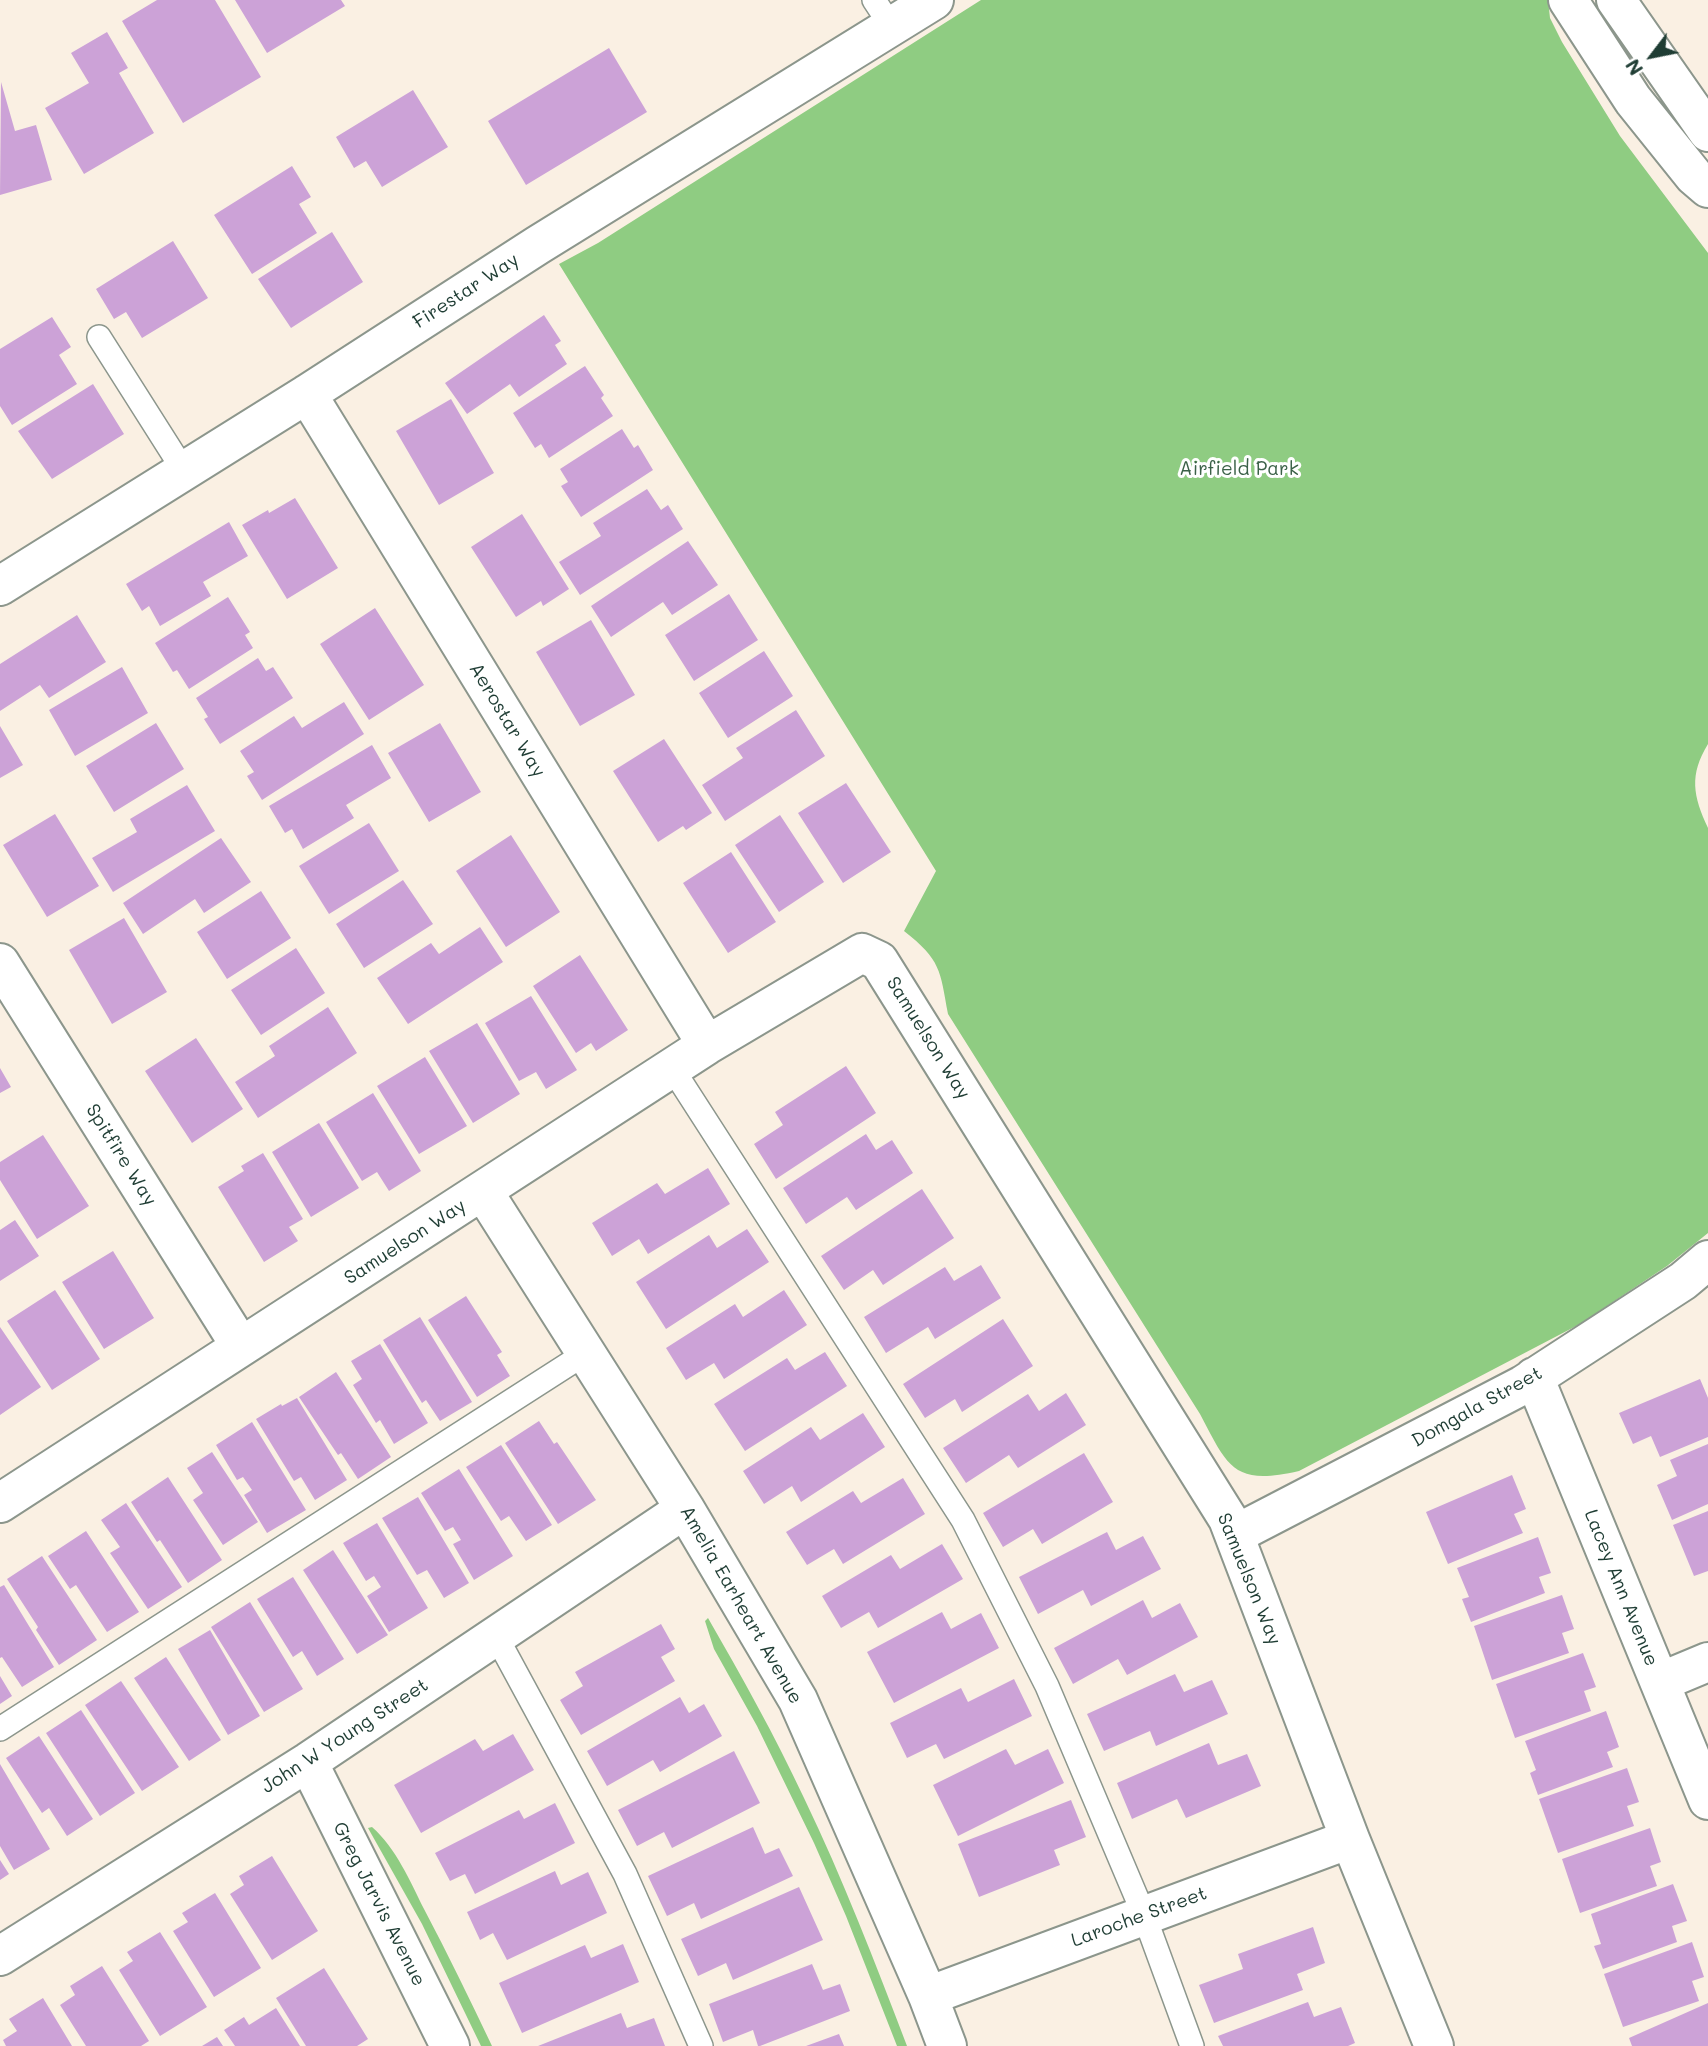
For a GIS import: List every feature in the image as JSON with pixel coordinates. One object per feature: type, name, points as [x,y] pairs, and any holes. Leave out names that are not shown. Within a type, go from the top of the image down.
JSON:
[{"type":"street","name":"Firestar Way","points":[[0,586],[307,394],[538,245],[882,13],[934,0]]},
{"type":"street","points":[[1568,0],[1633,100],[1694,176],[1708,188]]},
{"type":"street","points":[[1616,0],[1708,132]]},
{"type":"street","name":"Aerostar Way","points":[[307,394],[707,1045]]},
{"type":"street","name":"Samuelson Way","points":[[0,1503],[707,1045],[862,953],[879,961],[1228,1519],[1350,1839],[1434,2046]]},
{"type":"street","name":"Spitfire Way","points":[[0,963],[242,1347]]},
{"type":"street","name":"Amelia Earheart Avenue","points":[[483,1191],[685,1509],[798,1700],[928,1996],[947,2046]]},
{"type":"street","name":"Domgala Street","points":[[1234,1535],[1534,1377],[1683,1280],[1708,1260]]},
{"type":"street","name":"Lacey Ann Avenue","points":[[1534,1377],[1708,1800]]},
{"type":"street","name":"John W Young Street","points":[[0,1956],[308,1762],[685,1509]]},
{"type":"street","points":[[1660,1682],[1708,1662]]},
{"type":"street","name":"Greg Jarvis Avenue","points":[[308,1762],[450,2046]]},
{"type":"street","name":"Laroche Street","points":[[928,1996],[1350,1839]]},
{"type":"lane","points":[[99,337],[184,471]]},
{"type":"lane","points":[[671,1068],[963,1520],[1047,1686],[1144,1915],[1192,2046]]},
{"type":"lane","points":[[0,1728],[586,1353]]},
{"type":"lane","points":[[496,1636],[625,1874],[701,2046]]},
{"type":"green space","name":"Airfield Park","points":[[981,0],[1548,0],[1550,18],[1562,42],[1620,136],[1708,253],[1708,744],[1698,766],[1695,786],[1708,828],[1708,1233],[1667,1266],[1580,1324],[1299,1471],[1260,1476],[1246,1474],[1226,1459],[948,1014],[937,967],[925,950],[904,931],[936,871],[559,264],[598,243]]},
{"type":"green space","points":[[708,1618],[770,1729],[818,1828],[907,2046],[897,2046],[814,1843],[757,1726],[714,1649],[705,1621]]},
{"type":"green space","points":[[372,1827],[381,1835],[402,1865],[492,2046],[481,2046],[422,1924],[368,1828]]},
{"type":"building","points":[[157,0],[215,0],[261,77],[183,123],[122,21]]},
{"type":"building","points":[[235,0],[341,0],[345,6],[267,53]]},
{"type":"building","points":[[107,32],[128,68],[119,73],[154,133],[84,174],[45,108],[89,83],[71,53]]},
{"type":"building","points":[[609,48],[647,112],[526,185],[488,121]]},
{"type":"building","points":[[1,82],[15,131],[36,125],[52,180],[0,195]]},
{"type":"building","points":[[413,90],[448,147],[382,187],[366,161],[354,168],[336,137]]},
{"type":"building","points":[[292,166],[311,197],[299,204],[317,233],[252,274],[214,215]]},
{"type":"building","points":[[332,232],[363,282],[291,328],[258,279]]},
{"type":"building","points":[[173,241],[208,298],[142,338],[126,312],[114,319],[96,289]]},
{"type":"building","points":[[544,315],[561,341],[555,345],[567,364],[519,397],[510,384],[467,414],[445,383]]},
{"type":"building","points":[[52,317],[71,347],[59,355],[77,384],[12,425],[0,406],[0,349]]},
{"type":"building","points":[[585,366],[604,395],[601,398],[613,416],[549,458],[541,444],[535,448],[513,413]]},
{"type":"building","points":[[93,384],[124,434],[52,479],[18,431]]},
{"type":"building","points":[[451,399],[494,473],[439,505],[396,431]]},
{"type":"building","points":[[622,429],[634,448],[638,445],[653,470],[581,517],[561,486],[568,482],[560,469]]},
{"type":"building","points":[[647,489],[661,510],[668,505],[683,529],[580,595],[559,562],[601,536],[593,523]]},
{"type":"building","points":[[295,498],[338,568],[287,599],[242,525]]},
{"type":"building","points":[[522,514],[569,589],[543,606],[541,601],[516,617],[471,547]]},
{"type":"building","points":[[229,522],[248,556],[203,582],[211,596],[160,626],[149,606],[142,611],[126,584]]},
{"type":"building","points":[[688,541],[718,585],[672,615],[663,602],[611,637],[591,606]]},
{"type":"building","points":[[729,594],[758,640],[694,681],[665,635]]},
{"type":"building","points":[[228,597],[250,632],[245,635],[253,648],[189,689],[177,670],[173,672],[155,643]]},
{"type":"building","points":[[375,608],[424,685],[369,720],[320,644]]},
{"type":"building","points":[[77,615],[106,662],[49,698],[40,685],[0,711],[0,664]]},
{"type":"building","points":[[591,620],[635,695],[580,726],[536,652]]},
{"type":"building","points":[[764,651],[793,696],[728,738],[699,693]]},
{"type":"building","points":[[258,658],[266,671],[273,667],[293,698],[220,744],[204,719],[208,717],[196,698]]},
{"type":"building","points":[[122,667],[148,713],[75,756],[49,710]]},
{"type":"building","points":[[344,702],[364,734],[262,800],[247,776],[254,772],[240,751],[294,716],[302,728]]},
{"type":"building","points":[[796,710],[825,756],[725,821],[702,785],[743,758],[736,748]]},
{"type":"building","points":[[156,723],[184,769],[114,812],[86,766]]},
{"type":"building","points":[[440,723],[481,792],[429,822],[388,753]]},
{"type":"building","points":[[0,726],[23,765],[0,778]]},
{"type":"building","points":[[664,739],[712,813],[686,830],[683,826],[658,842],[613,771]]},
{"type":"building","points":[[372,745],[391,778],[346,805],[354,818],[303,849],[292,829],[285,833],[269,806]]},
{"type":"building","points":[[846,783],[891,852],[843,883],[798,813]]},
{"type":"building","points":[[187,785],[215,831],[113,892],[92,858],[137,832],[130,819]]},
{"type":"building","points":[[55,814],[99,886],[47,917],[3,845]]},
{"type":"building","points":[[780,815],[824,882],[779,912],[735,845]]},
{"type":"building","points":[[369,823],[399,871],[329,914],[299,866]]},
{"type":"building","points":[[511,835],[560,912],[506,947],[456,871]]},
{"type":"building","points":[[221,838],[251,882],[204,913],[195,899],[143,934],[123,903]]},
{"type":"building","points":[[731,852],[776,922],[728,953],[683,883]]},
{"type":"building","points":[[403,880],[433,924],[364,968],[336,924]]},
{"type":"building","points":[[261,891],[291,938],[227,979],[197,932]]},
{"type":"building","points":[[124,918],[167,992],[112,1024],[69,950]]},
{"type":"building","points":[[480,927],[503,962],[408,1024],[377,978],[431,943],[439,954]]},
{"type":"building","points":[[296,948],[325,993],[261,1035],[231,990]]},
{"type":"building","points":[[580,955],[628,1030],[596,1051],[591,1043],[576,1053],[533,986]]},
{"type":"building","points":[[531,996],[577,1070],[546,1089],[536,1072],[519,1081],[485,1023]]},
{"type":"building","points":[[328,1007],[357,1053],[258,1118],[235,1082],[275,1056],[269,1046]]},
{"type":"building","points":[[477,1023],[520,1094],[473,1123],[429,1051]]},
{"type":"building","points":[[196,1038],[243,1109],[192,1143],[145,1071]]},
{"type":"building","points":[[425,1057],[467,1126],[419,1154],[377,1086]]},
{"type":"building","points":[[846,1066],[876,1113],[776,1179],[754,1144],[783,1125],[775,1112]]},
{"type":"building","points":[[0,1068],[11,1087],[0,1093]]},
{"type":"building","points":[[373,1093],[421,1171],[389,1191],[377,1172],[362,1181],[326,1122]]},
{"type":"building","points":[[319,1123],[359,1188],[311,1217],[272,1152]]},
{"type":"building","points":[[866,1134],[876,1150],[892,1140],[913,1173],[856,1210],[847,1197],[806,1224],[783,1188]]},
{"type":"building","points":[[43,1135],[89,1206],[37,1239],[0,1180],[0,1162]]},
{"type":"building","points":[[263,1153],[303,1219],[289,1227],[298,1241],[264,1262],[218,1187],[244,1171],[241,1166]]},
{"type":"building","points":[[708,1168],[730,1204],[648,1254],[639,1239],[612,1256],[592,1223],[657,1183],[665,1194]]},
{"type":"building","points":[[922,1189],[954,1238],[883,1285],[873,1270],[844,1290],[821,1256]]},
{"type":"building","points":[[15,1220],[39,1256],[0,1281],[0,1230]]},
{"type":"building","points":[[747,1229],[769,1262],[666,1329],[636,1282],[709,1235],[717,1248]]},
{"type":"building","points":[[113,1251],[154,1318],[104,1349],[62,1282]]},
{"type":"building","points":[[981,1265],[1001,1298],[935,1339],[928,1327],[886,1353],[864,1317],[945,1267],[954,1281]]},
{"type":"building","points":[[55,1290],[100,1359],[52,1390],[7,1321]]},
{"type":"building","points":[[784,1290],[807,1325],[724,1379],[714,1363],[686,1380],[666,1348],[735,1304],[743,1317]]},
{"type":"building","points":[[466,1296],[502,1352],[497,1355],[510,1376],[477,1397],[428,1320]]},
{"type":"building","points":[[420,1317],[472,1402],[440,1421],[426,1400],[422,1403],[383,1340]]},
{"type":"building","points":[[1003,1319],[1033,1366],[962,1412],[955,1399],[925,1418],[903,1384]]},
{"type":"building","points":[[0,1327],[41,1387],[0,1415]]},
{"type":"building","points":[[380,1344],[428,1423],[394,1444],[380,1420],[376,1423],[353,1385],[362,1379],[351,1361]]},
{"type":"building","points":[[825,1352],[847,1386],[745,1451],[714,1404],[787,1358],[795,1370]]},
{"type":"building","points":[[336,1372],[391,1457],[358,1479],[341,1453],[338,1455],[299,1397]]},
{"type":"building","points":[[1700,1379],[1708,1398],[1708,1437],[1660,1457],[1651,1436],[1633,1444],[1619,1413]]},
{"type":"building","points":[[1066,1393],[1086,1425],[1018,1468],[1009,1455],[966,1483],[943,1448],[1028,1394],[1039,1411]]},
{"type":"building","points":[[297,1398],[347,1480],[315,1500],[301,1477],[294,1481],[256,1419]]},
{"type":"building","points":[[863,1413],[885,1447],[801,1502],[792,1486],[764,1504],[743,1471],[811,1427],[820,1440]]},
{"type":"building","points":[[539,1421],[554,1444],[557,1442],[596,1500],[558,1524],[505,1443]]},
{"type":"building","points":[[252,1422],[306,1510],[267,1533],[244,1495],[252,1490],[243,1477],[237,1480],[216,1445]]},
{"type":"building","points":[[1708,1444],[1708,1504],[1672,1520],[1657,1485],[1677,1476],[1670,1460]]},
{"type":"building","points":[[501,1445],[552,1525],[526,1541],[509,1516],[501,1521],[466,1467]]},
{"type":"building","points":[[212,1452],[258,1522],[223,1545],[193,1500],[203,1493],[187,1468]]},
{"type":"building","points":[[1084,1453],[1113,1502],[1042,1544],[1033,1529],[1003,1547],[983,1513]]},
{"type":"building","points":[[459,1469],[513,1556],[474,1580],[453,1544],[461,1540],[453,1527],[445,1531],[421,1493]]},
{"type":"building","points":[[1512,1475],[1526,1509],[1514,1514],[1523,1533],[1448,1564],[1426,1512]]},
{"type":"building","points":[[168,1477],[222,1560],[188,1583],[131,1502]]},
{"type":"building","points":[[903,1478],[925,1514],[843,1564],[834,1549],[807,1565],[786,1532],[853,1491],[861,1503]]},
{"type":"building","points":[[418,1497],[469,1583],[444,1598],[427,1570],[417,1575],[382,1518]]},
{"type":"building","points":[[126,1503],[182,1587],[148,1609],[110,1553],[120,1547],[101,1520]]},
{"type":"building","points":[[1708,1511],[1708,1571],[1694,1576],[1673,1525]]},
{"type":"building","points":[[377,1523],[428,1608],[389,1632],[367,1596],[381,1587],[374,1576],[366,1581],[343,1543]]},
{"type":"building","points":[[86,1531],[139,1612],[107,1632],[76,1585],[70,1589],[48,1556]]},
{"type":"building","points":[[1107,1532],[1116,1550],[1143,1536],[1161,1569],[1091,1606],[1083,1590],[1038,1614],[1019,1577]]},
{"type":"building","points":[[1538,1537],[1551,1573],[1539,1577],[1545,1593],[1471,1622],[1462,1599],[1469,1597],[1457,1568]]},
{"type":"building","points":[[942,1544],[963,1579],[878,1628],[869,1612],[841,1628],[822,1596],[891,1555],[900,1569]]},
{"type":"building","points":[[333,1550],[388,1635],[357,1654],[303,1570]]},
{"type":"building","points":[[42,1556],[97,1640],[59,1665],[7,1579]]},
{"type":"building","points":[[293,1577],[344,1659],[317,1676],[302,1651],[293,1657],[257,1599]]},
{"type":"building","points":[[4,1585],[54,1667],[22,1687],[2,1657],[0,1658],[0,1587]]},
{"type":"building","points":[[1562,1595],[1574,1629],[1562,1633],[1569,1653],[1492,1680],[1474,1626]]},
{"type":"building","points":[[1143,1600],[1152,1618],[1180,1603],[1198,1637],[1127,1675],[1118,1659],[1073,1684],[1054,1648]]},
{"type":"building","points":[[250,1602],[303,1689],[264,1712],[211,1627]]},
{"type":"building","points":[[942,1612],[951,1629],[981,1613],[999,1648],[894,1703],[867,1652]]},
{"type":"building","points":[[661,1624],[675,1649],[661,1657],[675,1681],[581,1735],[560,1700],[583,1686],[575,1672]]},
{"type":"building","points":[[210,1630],[260,1716],[228,1735],[178,1649]]},
{"type":"building","points":[[1583,1653],[1596,1687],[1584,1691],[1591,1711],[1515,1738],[1496,1684]]},
{"type":"building","points":[[166,1657],[221,1740],[189,1761],[134,1678]]},
{"type":"building","points":[[1175,1674],[1184,1692],[1212,1680],[1228,1714],[1156,1746],[1150,1731],[1104,1751],[1087,1714]]},
{"type":"building","points":[[0,1676],[12,1696],[0,1704]]},
{"type":"building","points":[[1014,1679],[1032,1716],[944,1759],[936,1744],[907,1758],[890,1723],[961,1688],[968,1702]]},
{"type":"building","points":[[121,1681],[179,1767],[142,1791],[85,1705]]},
{"type":"building","points":[[680,1697],[689,1713],[704,1704],[722,1736],[660,1772],[653,1760],[607,1786],[587,1751]]},
{"type":"building","points":[[81,1710],[135,1793],[100,1816],[46,1733]]},
{"type":"building","points":[[1606,1711],[1619,1747],[1607,1752],[1613,1767],[1538,1795],[1530,1773],[1536,1770],[1525,1741]]},
{"type":"building","points":[[513,1734],[534,1770],[421,1833],[394,1785],[475,1739],[483,1751]]},
{"type":"building","points":[[39,1736],[93,1819],[67,1836],[49,1808],[42,1813],[6,1758]]},
{"type":"building","points":[[1209,1743],[1218,1765],[1247,1754],[1261,1786],[1186,1818],[1177,1799],[1132,1819],[1117,1783]]},
{"type":"building","points":[[1006,1749],[1015,1765],[1048,1749],[1064,1783],[958,1836],[933,1785]]},
{"type":"building","points":[[734,1751],[760,1803],[672,1848],[664,1832],[637,1846],[618,1810]]},
{"type":"building","points":[[0,1764],[50,1849],[14,1870],[0,1846]]},
{"type":"building","points":[[1627,1768],[1639,1802],[1627,1806],[1634,1826],[1558,1853],[1539,1799]]},
{"type":"building","points":[[1071,1800],[1086,1837],[1054,1850],[1060,1865],[979,1897],[958,1844]]},
{"type":"building","points":[[555,1803],[575,1843],[475,1894],[465,1874],[450,1881],[435,1853],[519,1810],[524,1819]]},
{"type":"building","points":[[753,1827],[765,1854],[779,1848],[793,1876],[701,1919],[694,1903],[667,1916],[648,1876]]},
{"type":"building","points":[[1650,1828],[1661,1862],[1650,1866],[1657,1886],[1580,1913],[1562,1859]]},
{"type":"building","points":[[272,1856],[318,1931],[272,1960],[230,1894],[244,1885],[239,1876]]},
{"type":"building","points":[[0,1860],[9,1874],[0,1880]]},
{"type":"building","points":[[555,1871],[561,1885],[588,1872],[607,1913],[507,1960],[493,1933],[480,1940],[467,1912]]},
{"type":"building","points":[[1673,1884],[1687,1921],[1672,1926],[1677,1942],[1603,1969],[1594,1946],[1601,1944],[1591,1914]]},
{"type":"building","points":[[799,1887],[823,1940],[733,1980],[726,1963],[698,1976],[681,1939]]},
{"type":"building","points":[[215,1893],[261,1968],[214,1997],[173,1931],[188,1922],[182,1913]]},
{"type":"building","points":[[1313,1927],[1325,1963],[1297,1974],[1303,1990],[1214,2023],[1199,1985],[1243,1969],[1238,1954]]},
{"type":"building","points":[[160,1932],[207,2007],[160,2036],[119,1970],[133,1961],[127,1952]]},
{"type":"building","points":[[1692,1942],[1704,1977],[1692,1981],[1699,2001],[1623,2027],[1604,1974]]},
{"type":"building","points":[[623,1944],[639,1982],[522,2033],[499,1983],[585,1945],[591,1958]]},
{"type":"building","points":[[812,1964],[823,1990],[840,1984],[850,2011],[760,2046],[753,2030],[723,2042],[709,2004]]},
{"type":"building","points":[[102,1966],[149,2041],[141,2046],[86,2046],[60,2005],[75,1995],[70,1986]]},
{"type":"building","points":[[324,1968],[368,2039],[357,2046],[306,2046],[276,1998]]},
{"type":"building","points":[[43,1998],[72,2046],[6,2046],[3,2040],[17,2031],[9,2019]]},
{"type":"building","points":[[1308,2002],[1314,2017],[1341,2007],[1355,2043],[1348,2046],[1223,2046],[1218,2036]]},
{"type":"building","points":[[1708,2003],[1708,2046],[1632,2046],[1629,2038]]},
{"type":"building","points":[[276,2008],[300,2046],[235,2046],[224,2030],[244,2017],[249,2025]]},
{"type":"building","points":[[621,2013],[627,2028],[654,2018],[665,2046],[538,2046]]},
{"type":"building","points":[[839,2034],[844,2046],[806,2046]]},
{"type":"building","points":[[217,2037],[223,2046],[202,2046]]}]
